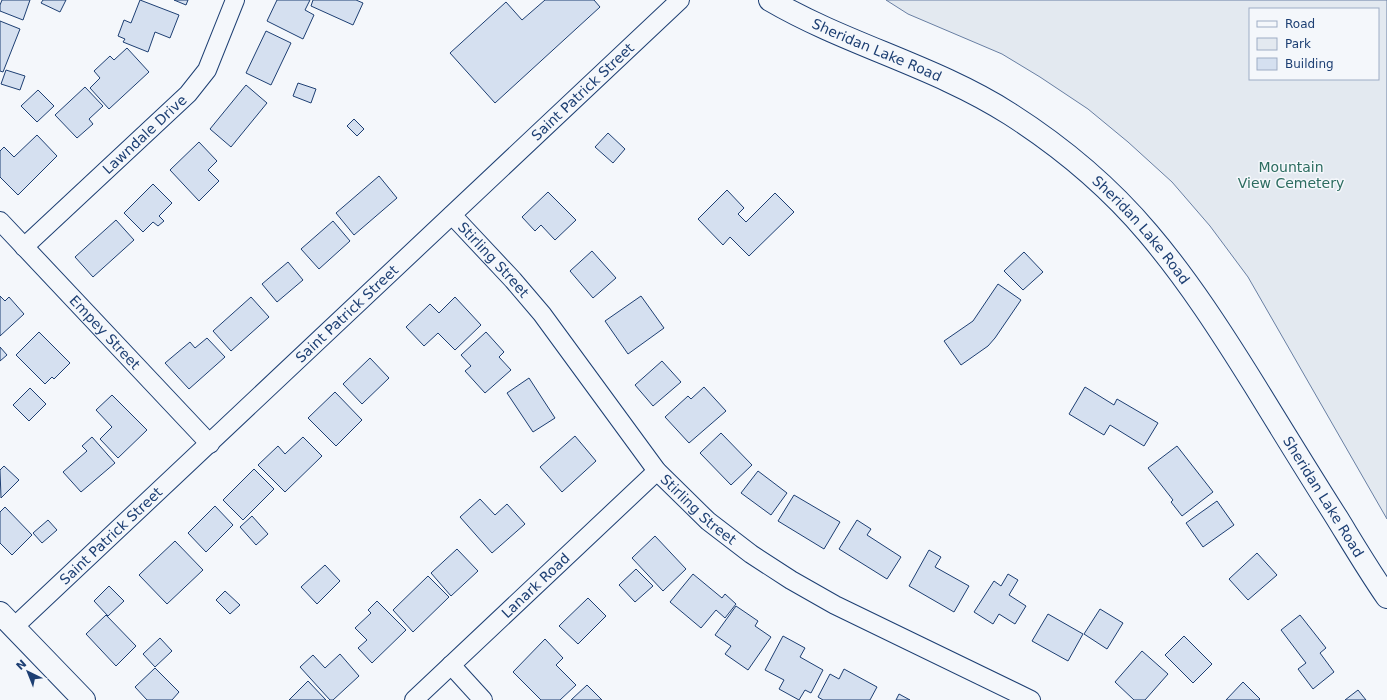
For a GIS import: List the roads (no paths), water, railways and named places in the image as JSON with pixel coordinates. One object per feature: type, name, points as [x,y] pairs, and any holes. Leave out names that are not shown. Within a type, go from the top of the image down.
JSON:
[{"type":"main road","name":"Sheridan Lake Road","points":[[770,0],[800,17],[926,70],[985,100],[1010,114],[1054,146],[1104,187],[1148,233],[1191,288],[1234,352],[1387,597]]},
{"type":"main road","points":[[7,620],[84,700]]},
{"type":"street","name":"Lawndale Drive","points":[[24,247],[188,94],[207,70],[235,0]]},
{"type":"street","name":"Saint Patrick Street","points":[[7,620],[210,444],[680,0]]},
{"type":"street","name":"Stirling Street","points":[[452,215],[513,280],[542,314],[657,471],[708,521],[751,554],[791,580],[835,605],[1031,700]]},
{"type":"street","name":"Empey Street","points":[[0,221],[210,444]]},
{"type":"street","name":"Lanark Road","points":[[414,700],[657,471]]},
{"type":"street","points":[[451,665],[483,700]]},
{"type":"park label","name":"Mountain View Cemetery","points":[[1291,176]]}]
